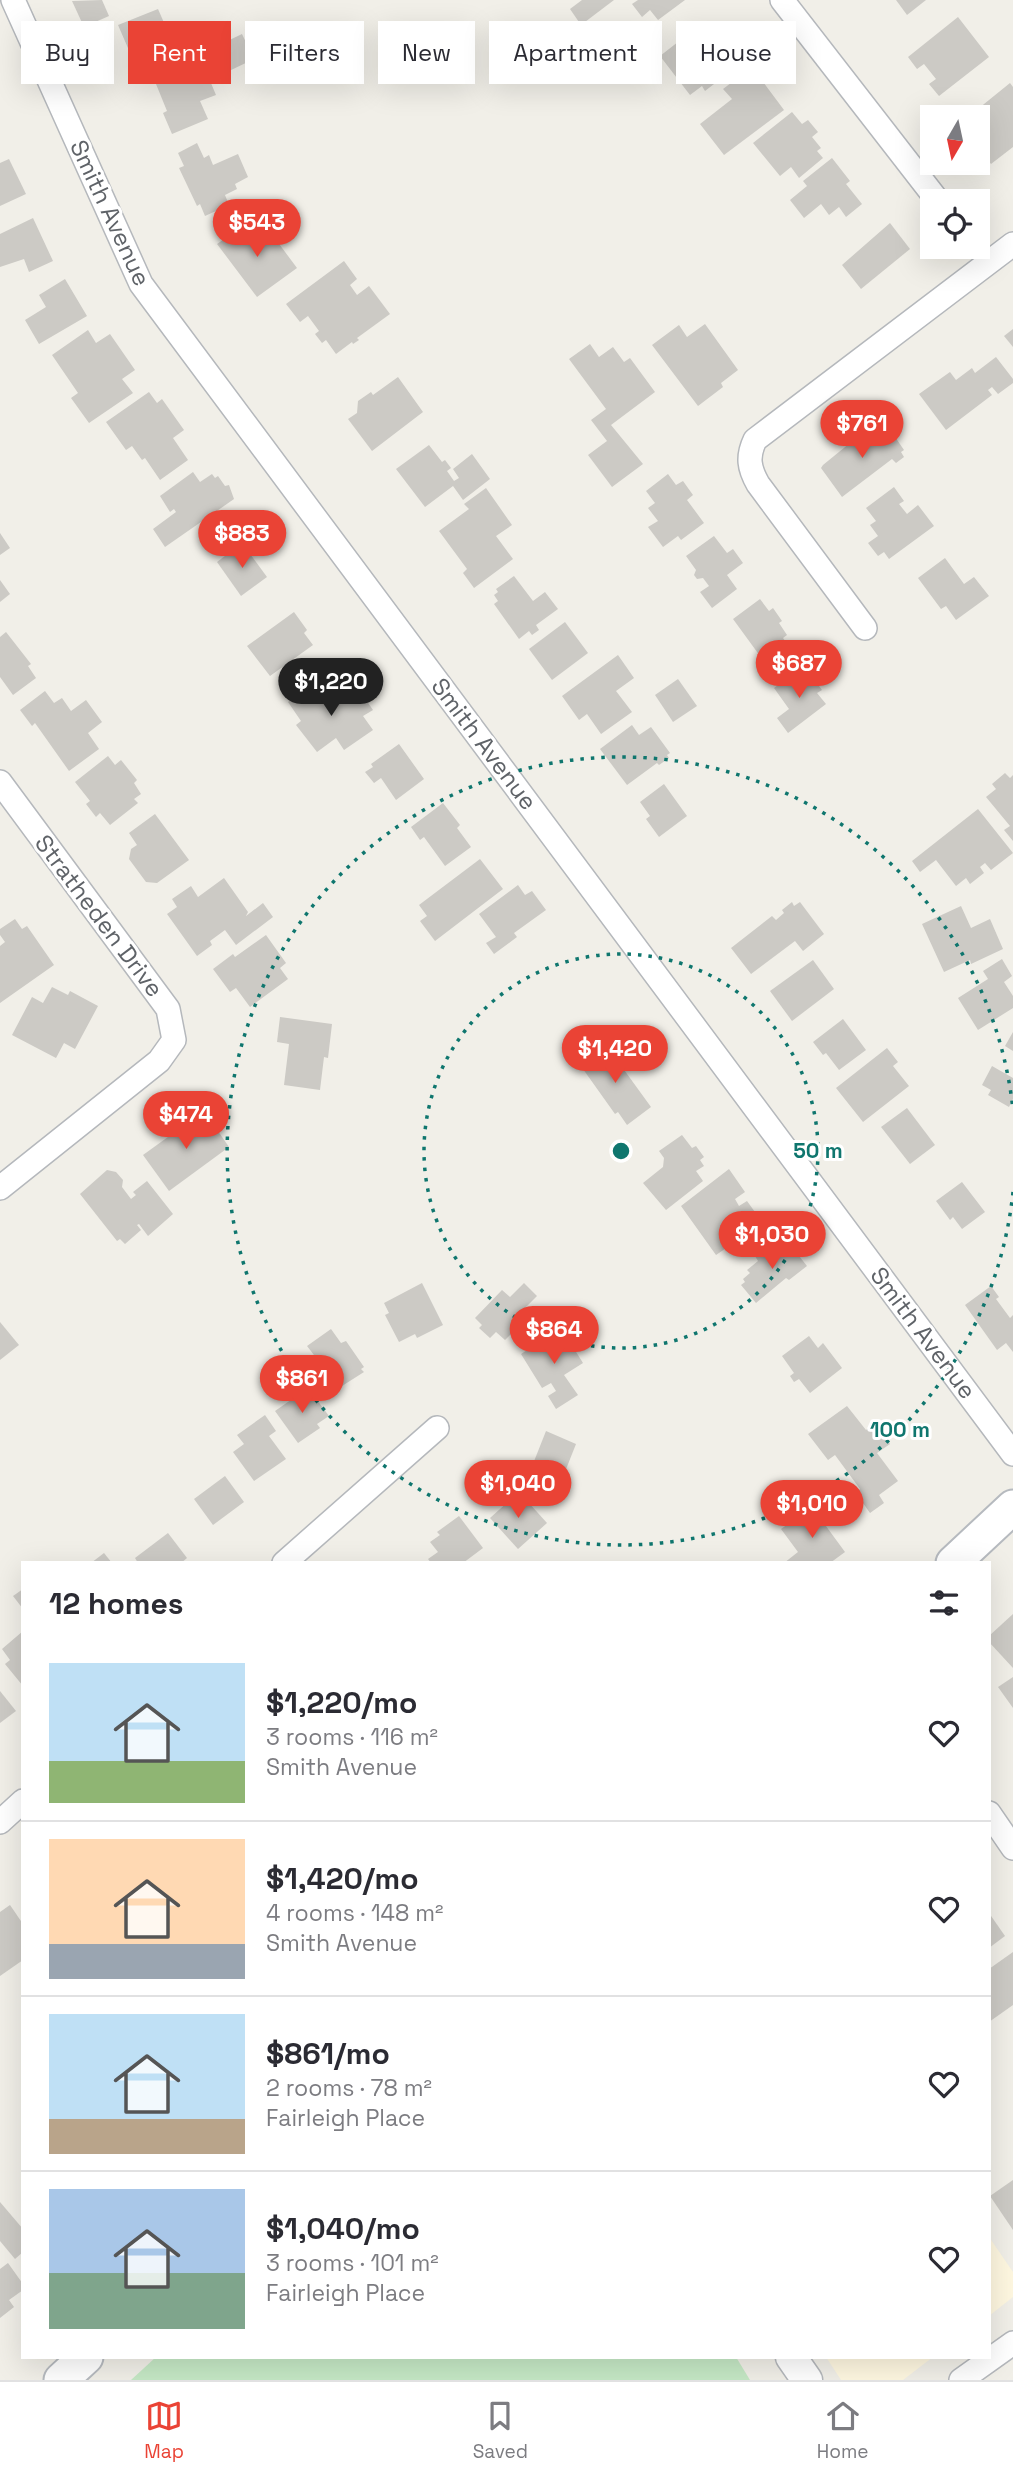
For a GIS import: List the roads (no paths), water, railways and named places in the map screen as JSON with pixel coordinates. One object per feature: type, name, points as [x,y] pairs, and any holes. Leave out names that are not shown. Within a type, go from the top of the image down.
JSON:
[{"type":"main road","points":[[955,1561],[1013,1507]]},
{"type":"main road","points":[[61,2380],[84,2359]]},
{"type":"street","name":"Smith Avenue","points":[[13,0],[141,284],[1013,1454]]},
{"type":"street","points":[[782,0],[929,189]]},
{"type":"street","points":[[990,252],[1013,244]]},
{"type":"street","points":[[865,628],[758,484],[750,470],[749,453],[755,440],[976,259]]},
{"type":"street","name":"Stratheden Drive","points":[[0,782],[168,1009],[174,1040],[159,1061],[0,1188]]},
{"type":"street","points":[[286,1561],[438,1429]]},
{"type":"street","points":[[0,1822],[21,1803]]},
{"type":"street","points":[[991,1816],[1013,1848]]},
{"type":"street","points":[[991,2359],[1013,2343]]},
{"type":"street","points":[[792,2359],[807,2380]]},
{"type":"street","points":[[961,2380],[991,2359]]}]
